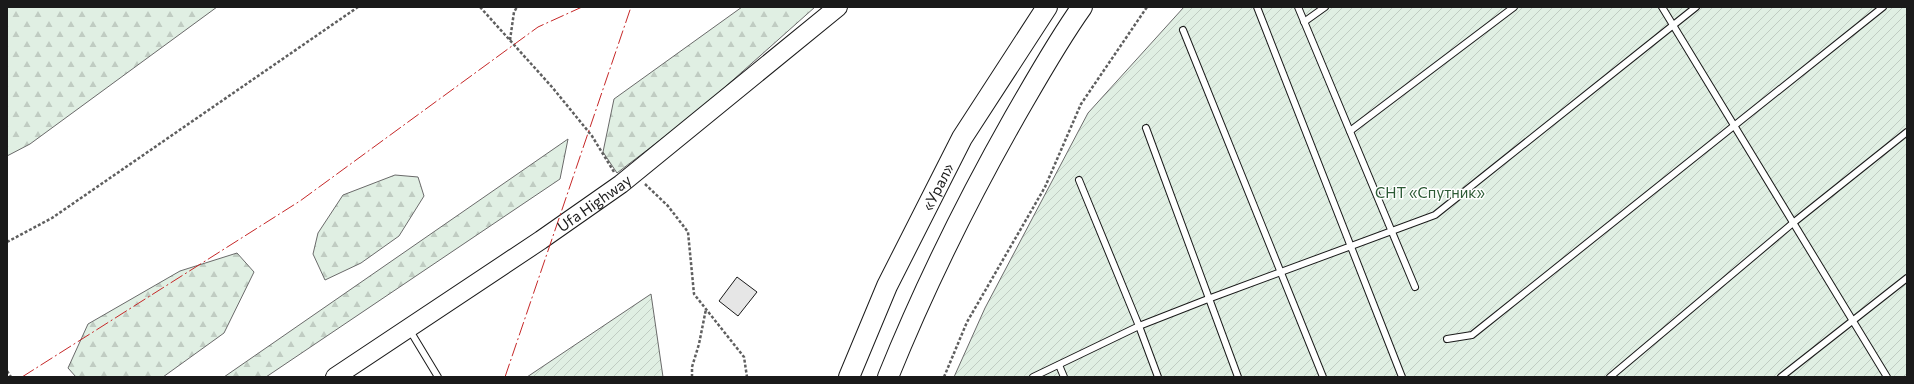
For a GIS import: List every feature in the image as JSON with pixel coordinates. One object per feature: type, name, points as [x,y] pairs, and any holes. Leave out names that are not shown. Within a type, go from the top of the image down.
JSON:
[{"type":"main road","name":"Ufa Highway","points":[[335,377],[628,179],[838,7]]},
{"type":"main road","name":"«Урал»","points":[[849,377],[887,286],[962,138],[1047,7]]},
{"type":"main road","points":[[888,377],[902,341],[979,180],[1061,36],[1082,7]]},
{"type":"lane","points":[[1257,7],[1402,377]]},
{"type":"lane","points":[[1298,7],[1415,286]]},
{"type":"lane","points":[[1304,22],[1325,7]]},
{"type":"lane","points":[[1350,131],[1514,7]]},
{"type":"lane","points":[[1662,7],[1887,377]]},
{"type":"lane","points":[[1033,377],[1139,326],[1435,215],[1696,7]]},
{"type":"lane","points":[[1447,339],[1472,335],[1883,7]]},
{"type":"lane","points":[[1183,30],[1323,377]]},
{"type":"lane","points":[[1146,128],[1238,377]]},
{"type":"lane","points":[[1610,377],[1794,223],[1907,132]]},
{"type":"lane","points":[[1079,180],[1139,326],[1158,377]]},
{"type":"lane","points":[[1781,377],[1907,278]]},
{"type":"lane","points":[[408,328],[438,377]]},
{"type":"lane","points":[[1059,365],[1064,377]]},
{"type":"path","points":[[7,242],[52,218],[358,7]]},
{"type":"path","points":[[480,7],[552,87],[628,179],[668,206],[688,232],[694,294],[744,357],[747,377]]},
{"type":"path","points":[[510,40],[514,12],[517,7]]},
{"type":"path","points":[[944,377],[967,322],[1045,187],[1081,104],[1147,7]]},
{"type":"path","points":[[692,377],[692,367],[699,344],[706,308]]},
{"type":"path","points":[[7,371],[11,377]]},
{"type":"green space","points":[[7,7],[217,7],[30,144],[7,156]]},
{"type":"green space","points":[[742,7],[815,7],[697,112],[617,173],[603,152],[614,99]]},
{"type":"green space","name":"СНТ «Спутник»","points":[[1184,7],[1907,7],[1907,377],[954,377],[985,308],[1088,113]]},
{"type":"green space","points":[[568,139],[560,179],[266,377],[224,377]]},
{"type":"green space","points":[[395,175],[418,177],[424,196],[399,236],[361,263],[325,280],[313,254],[318,233],[343,195]]},
{"type":"green space","points":[[237,253],[254,272],[224,333],[163,377],[76,377],[68,368],[88,324],[180,271]]},
{"type":"green space","points":[[651,294],[663,377],[527,377]]},
{"type":"building","points":[[737,277],[757,292],[738,316],[719,301]]},
{"type":"power","points":[[22,377],[300,201],[538,27],[582,7]]},
{"type":"power","points":[[505,377],[631,7]]}]
